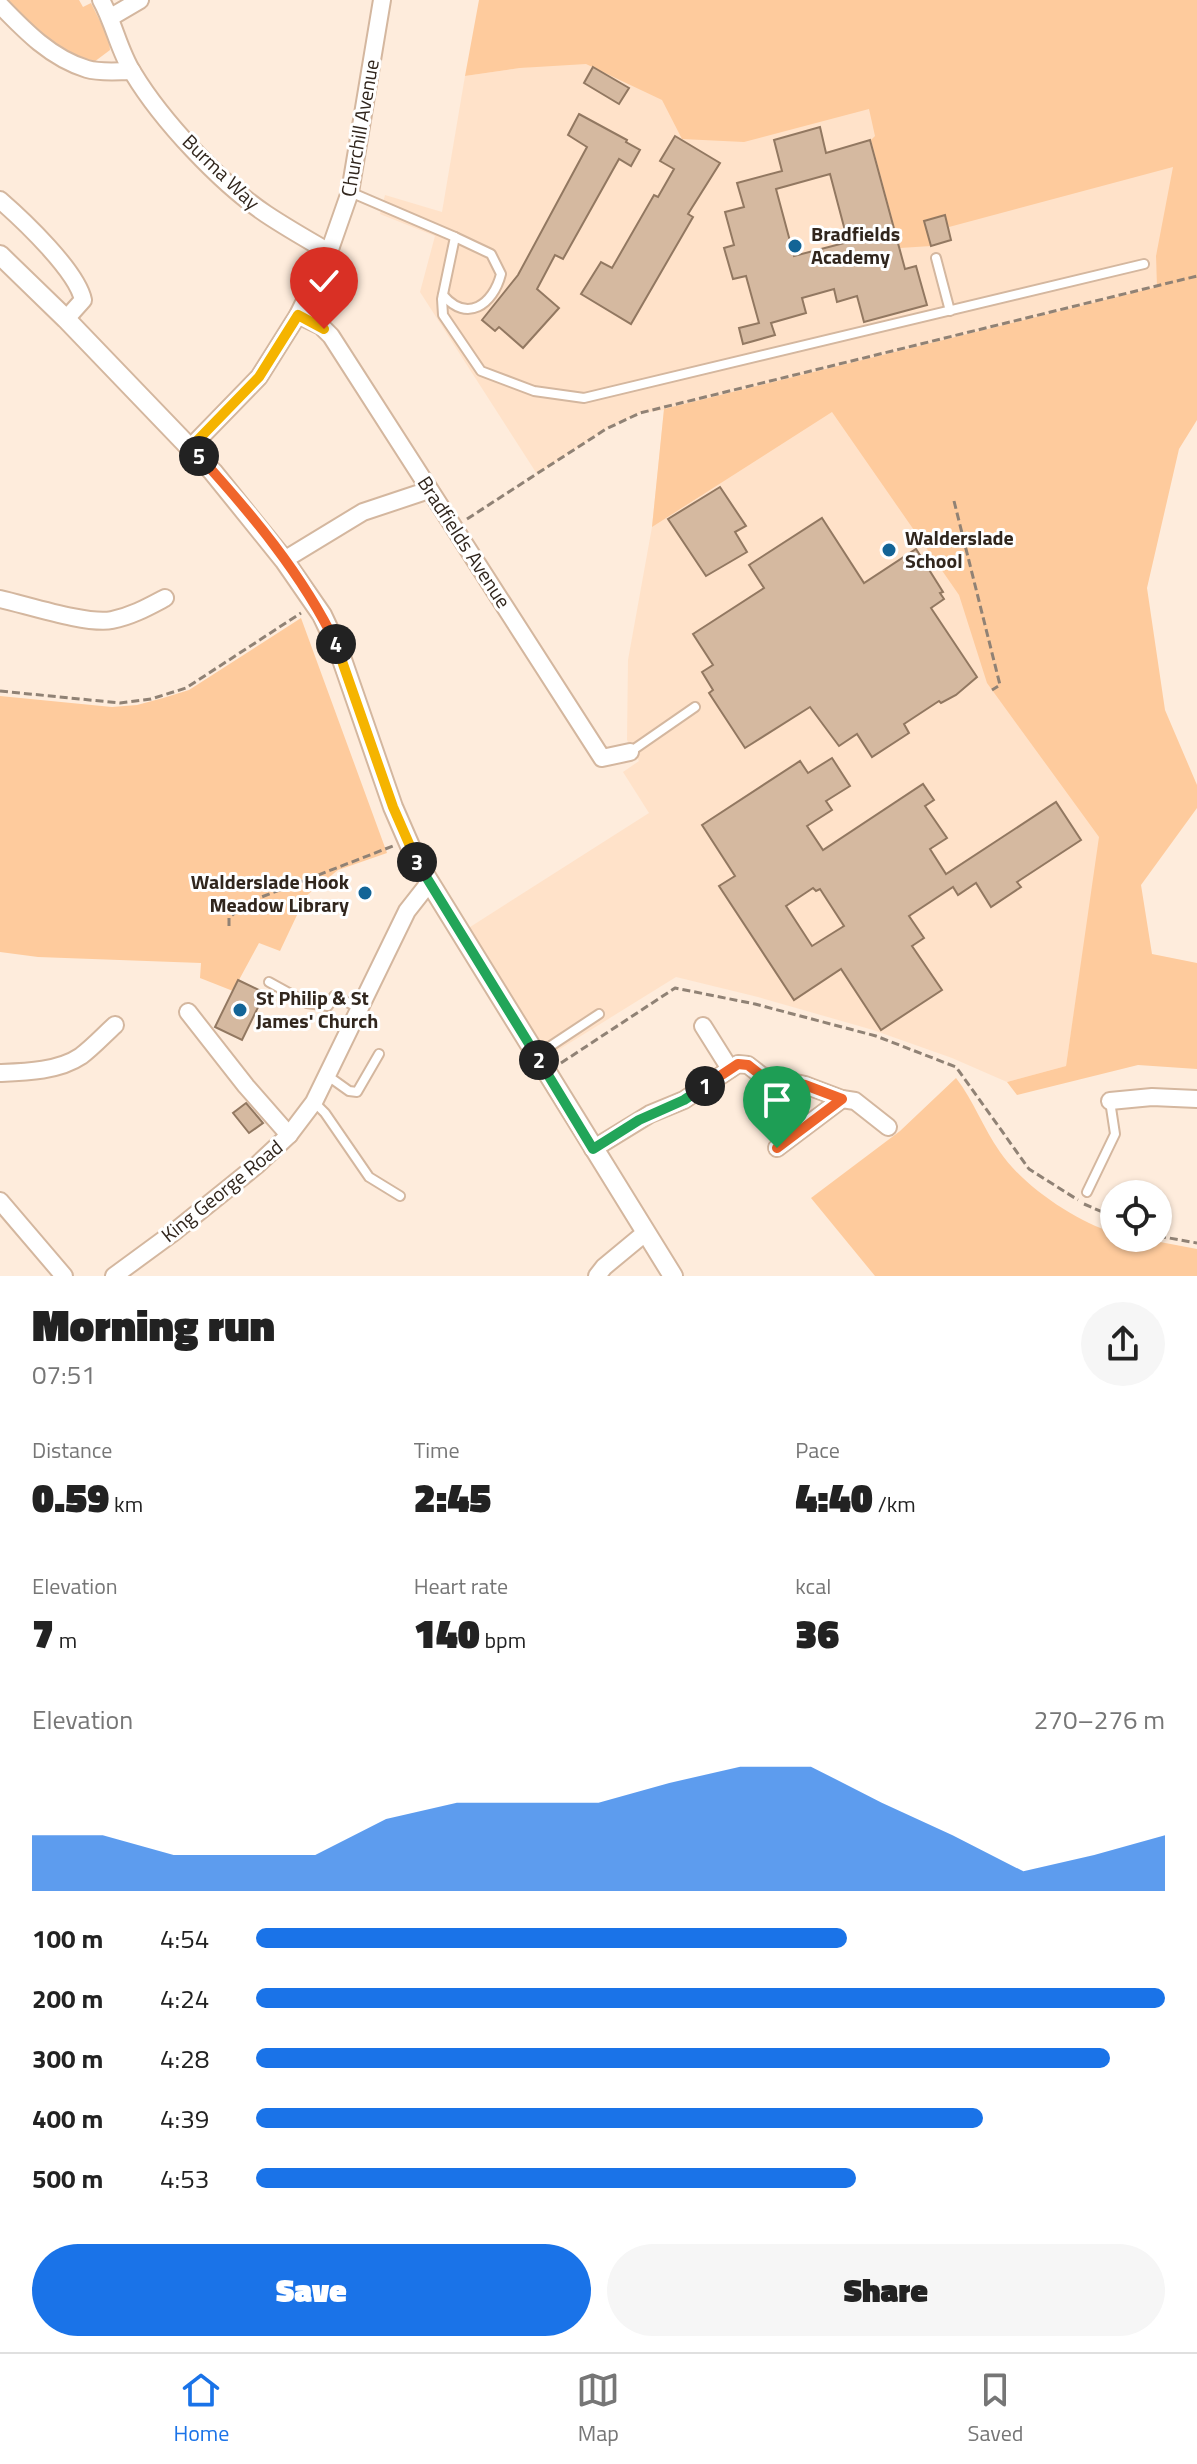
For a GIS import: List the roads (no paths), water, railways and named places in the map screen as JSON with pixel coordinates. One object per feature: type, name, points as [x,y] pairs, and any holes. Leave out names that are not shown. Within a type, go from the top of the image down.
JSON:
[{"type":"street","name":"Burma Way","points":[[101,0],[132,71],[184,138],[217,173],[264,213],[329,252]]},
{"type":"street","points":[[111,17],[140,0]]},
{"type":"street","name":"Churchill Avenue","points":[[191,447],[259,377],[298,315],[329,252],[350,192],[382,0]]},
{"type":"street","points":[[0,5],[55,55],[89,70],[132,71]]},
{"type":"street","points":[[0,200],[44,244],[78,287],[83,300],[66,319]]},
{"type":"street","points":[[0,255],[191,447],[284,560],[314,604],[339,651],[393,807],[429,883],[673,1276]]},
{"type":"street","name":"Bradfields Avenue","points":[[298,315],[328,332],[403,444],[429,490],[602,758],[630,752]]},
{"type":"street","points":[[284,560],[363,512],[429,490]]},
{"type":"street","points":[[0,599],[84,619],[109,621],[137,613],[165,598]]},
{"type":"street","name":"King George Road","points":[[114,1276],[209,1203],[289,1135],[314,1102],[407,911],[429,883]]},
{"type":"street","points":[[188,1012],[289,1135]]},
{"type":"street","points":[[0,1073],[29,1072],[57,1066],[80,1056],[115,1025]]},
{"type":"street","points":[[703,1026],[730,1069]]},
{"type":"street","points":[[593,1149],[650,1114],[684,1100],[738,1064],[748,1065],[762,1076],[805,1085],[855,1101],[888,1127]]},
{"type":"street","points":[[1110,1101],[1152,1097],[1197,1099]]},
{"type":"street","points":[[777,1148],[842,1099]]},
{"type":"street","points":[[0,1201],[64,1276]]},
{"type":"street","points":[[597,1276],[645,1233]]},
{"type":"lane","points":[[350,192],[491,254],[501,274],[489,296],[475,309],[462,310],[453,306],[443,295]]},
{"type":"lane","points":[[455,237],[443,295],[443,315],[481,371],[534,391],[584,398],[1144,264]]},
{"type":"lane","points":[[936,258],[950,311]]},
{"type":"lane","points":[[630,752],[695,707]]},
{"type":"lane","points":[[269,982],[315,1005],[328,1006],[334,996],[360,1008]]},
{"type":"lane","points":[[536,1055],[599,1014]]},
{"type":"lane","points":[[328,1076],[349,1091],[357,1092],[379,1054]]},
{"type":"lane","points":[[1087,1192],[1115,1134],[1110,1101]]},
{"type":"lane","points":[[314,1102],[369,1177],[400,1196]]},
{"type":"place","name":"Bradfields Academy","points":[[795,246]]},
{"type":"place","name":"Walderslade School","points":[[889,550]]},
{"type":"place","name":"Walderslade Hook Meadow Library","points":[[365,893]]},
{"type":"place","name":"St Philip & St James' Church","points":[[240,1010]]}]
